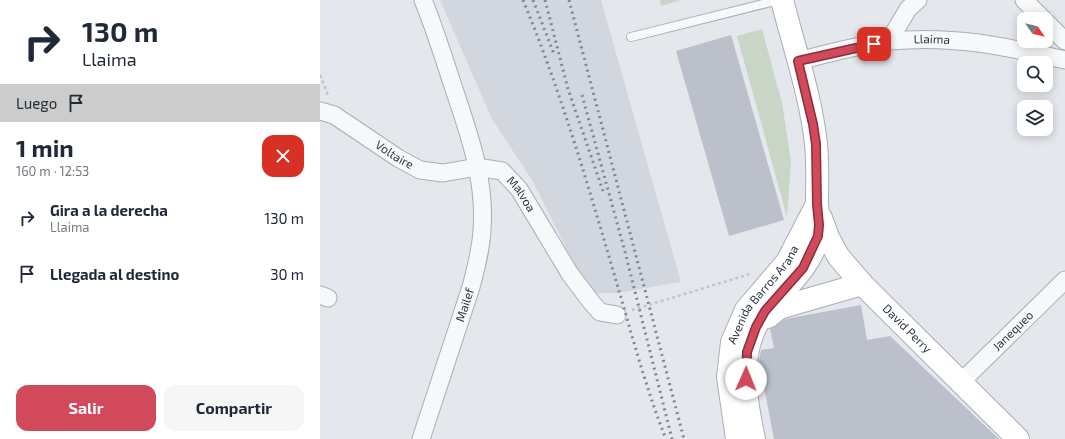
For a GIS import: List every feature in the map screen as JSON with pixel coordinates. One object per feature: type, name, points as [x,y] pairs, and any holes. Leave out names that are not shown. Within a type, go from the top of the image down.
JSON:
[{"type":"main road","name":"Avenida Barros Arana","points":[[754,439],[750,420],[746,366],[747,352],[756,327],[765,311],[803,268],[812,253],[818,236],[819,225],[817,204],[816,144],[813,124],[782,0]]},
{"type":"main road","name":"Avenida Barros Arana","points":[[737,439],[728,377],[732,342],[746,310],[787,262],[817,204]]},
{"type":"main road","name":"David Perry","points":[[817,204],[828,237],[838,256],[862,284],[1018,439]]},
{"type":"main road","points":[[756,327],[779,308],[862,284]]},
{"type":"street","points":[[423,0],[433,24],[473,146],[477,167]]},
{"type":"street","points":[[889,41],[908,9],[918,0]]},
{"type":"street","points":[[1024,0],[1036,12]]},
{"type":"street","points":[[1053,29],[1065,42]]},
{"type":"street","name":"Llaima","points":[[798,61],[889,41],[952,40],[996,44],[1065,60]]},
{"type":"street","name":"Voltaire","points":[[320,111],[334,115],[398,158],[420,170],[443,173],[477,167]]},
{"type":"street","name":"Malvoa","points":[[477,167],[502,171],[520,189],[574,280],[600,312],[616,315]]},
{"type":"street","name":"Mailef","points":[[421,439],[478,263],[482,230],[481,194],[477,167]]},
{"type":"street","name":"Janequeo","points":[[961,382],[1065,280]]},
{"type":"lane","points":[[631,37],[779,0]]},
{"type":"path","points":[[616,315],[755,273]]},
{"type":"shaded area","points":[[440,0],[601,0],[681,282],[617,293],[589,293],[532,180],[492,119]]},
{"type":"green space","points":[[660,0],[681,0],[661,6]]},
{"type":"green space","points":[[762,29],[782,103],[791,161],[787,217],[737,36]]},
{"type":"building","points":[[731,35],[784,220],[729,236],[676,51]]},
{"type":"building","points":[[861,305],[867,340],[890,336],[999,439],[774,439],[759,361],[761,350],[774,348],[770,329],[785,319]]},
{"type":"railway","points":[[523,0],[550,70],[574,140],[634,342],[666,439]]},
{"type":"railway","points":[[533,0],[554,54]]},
{"type":"railway","points":[[545,0],[568,89],[603,191]]},
{"type":"railway","points":[[569,0],[684,439]]},
{"type":"railway","points":[[582,95],[625,252],[672,439]]},
{"type":"route","points":[[746,379],[747,352],[750,340],[756,327],[765,311],[783,294],[803,268],[816,245],[818,236],[818,165],[816,144],[813,124],[798,61],[874,44]]}]
